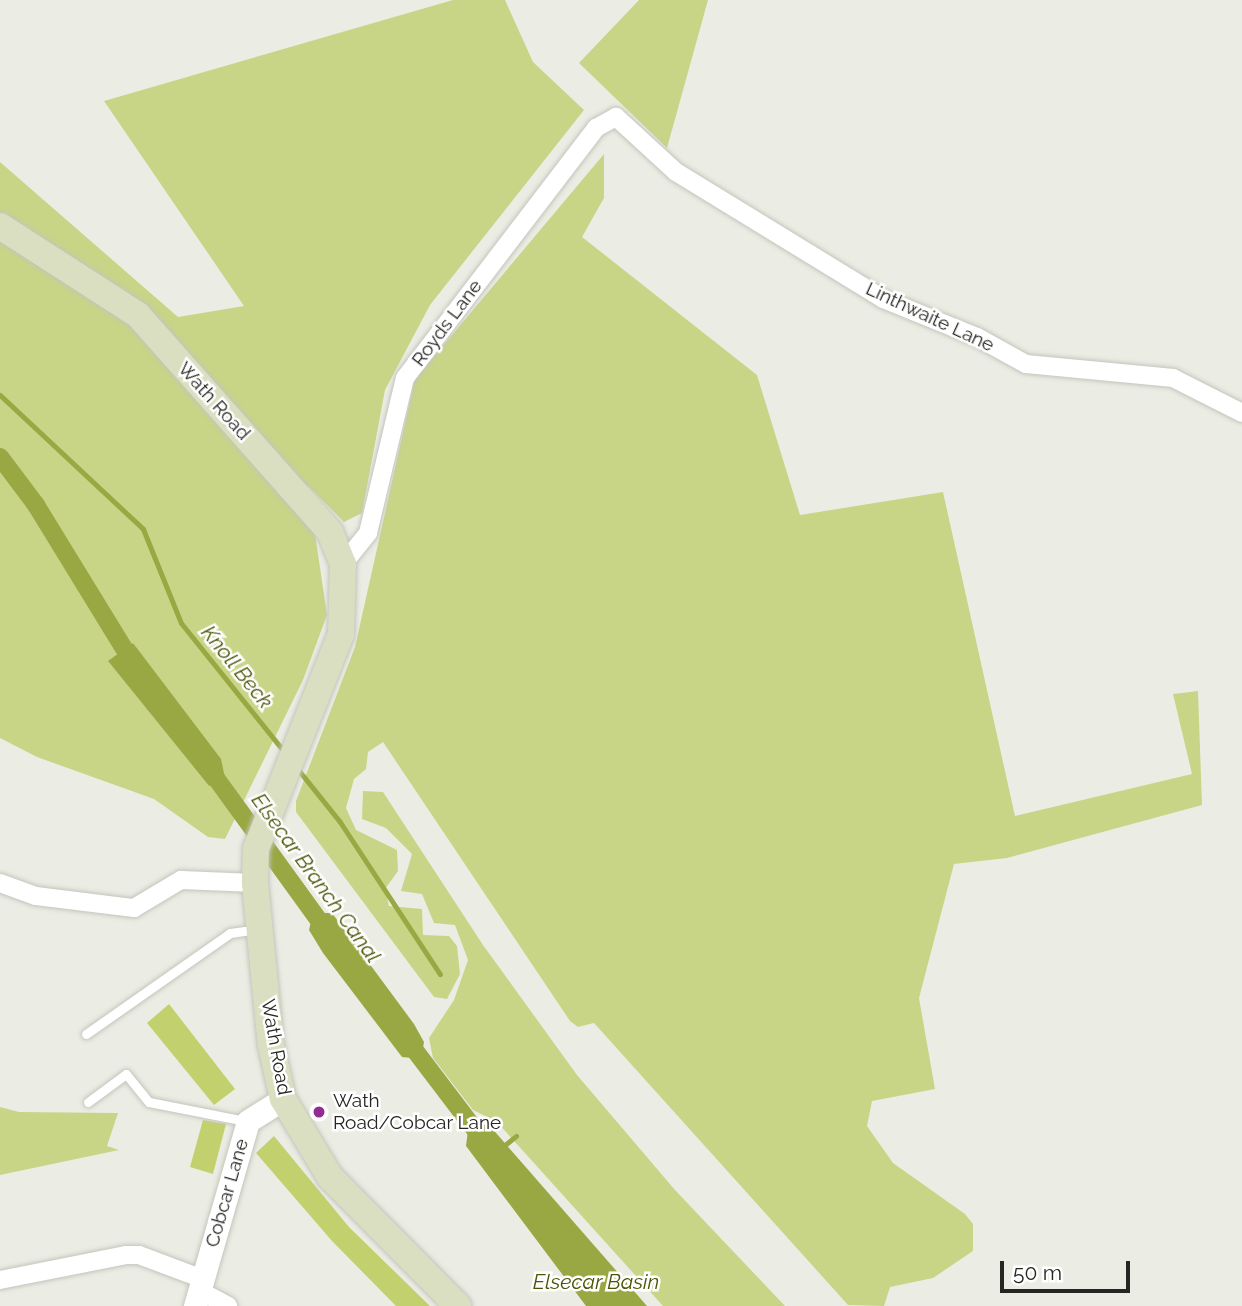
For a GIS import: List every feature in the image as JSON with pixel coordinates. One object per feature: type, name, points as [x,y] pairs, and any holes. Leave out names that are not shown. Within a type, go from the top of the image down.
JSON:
[{"type":"main road","name":"Wath Road","points":[[0,226],[138,315],[330,532],[343,564],[341,634],[256,849],[255,883],[271,1045],[283,1099],[330,1177],[458,1306]]},
{"type":"street","name":"Linthwaite Lane","points":[[616,117],[676,172],[883,299],[976,337],[1027,364],[1173,378],[1242,413]]},
{"type":"street","name":"Royds Lane","points":[[343,564],[368,533],[405,378],[596,128],[616,117]]},
{"type":"street","points":[[0,883],[36,896],[134,908],[181,880],[255,883]]},
{"type":"street","name":"Cobcar Lane","points":[[199,1292],[248,1121],[283,1099]]},
{"type":"street","points":[[0,1280],[126,1255],[139,1255],[199,1292],[228,1306]]},
{"type":"lane","points":[[86,1034],[230,933],[259,928]]},
{"type":"lane","points":[[88,1102],[126,1074],[149,1102],[248,1121]]},
{"type":"shaded area","points":[[453,0],[505,0],[533,62],[584,110],[430,305],[385,390],[362,513],[344,522],[308,486],[327,615],[303,680],[225,839],[208,837],[154,799],[37,757],[0,738],[0,162],[178,317],[244,306],[104,101]],"holes":[[[133,643],[225,778],[209,786],[109,662]]]},
{"type":"shaded area","points":[[639,0],[708,0],[667,148],[579,63]]},
{"type":"shaded area","points":[[604,154],[604,198],[582,237],[757,375],[800,515],[943,492],[1015,816],[1192,774],[1173,694],[1198,691],[1202,805],[1007,858],[954,864],[919,998],[935,1089],[872,1101],[867,1126],[893,1163],[965,1214],[973,1224],[973,1251],[933,1278],[890,1287],[884,1306],[848,1305],[594,1023],[578,1027],[570,1021],[383,742],[368,752],[366,769],[354,779],[346,808],[356,830],[397,850],[398,871],[385,889],[389,906],[422,909],[423,935],[449,936],[457,946],[460,974],[447,999],[434,997],[296,812],[296,801],[355,647],[415,379]]},
{"type":"shaded area","points":[[363,791],[383,792],[483,945],[577,1075],[675,1190],[785,1306],[663,1306],[497,1122],[473,1110],[433,1058],[429,1038],[454,1000],[468,960],[455,925],[434,923],[422,894],[401,891],[412,854],[386,828],[362,819]]},
{"type":"shaded area","points":[[0,1107],[19,1112],[118,1113],[107,1146],[119,1150],[0,1175]]},
{"type":"water","points":[[133,643],[221,759],[225,778],[209,786],[108,661]]},
{"type":"water","points":[[313,913],[332,913],[414,1024],[424,1042],[421,1059],[402,1057],[323,953],[309,930]]},
{"type":"water","name":"Elsecar Basin","points":[[469,1123],[490,1126],[647,1306],[586,1306],[466,1146]]},
{"type":"building","points":[[169,1004],[235,1089],[214,1105],[147,1023]]},
{"type":"building","points":[[203,1120],[226,1124],[213,1174],[190,1167]]},
{"type":"building","points":[[274,1136],[349,1227],[430,1306],[396,1306],[332,1241],[256,1153]]},
{"type":"waterway","name":"Knoll Beck","points":[[0,395],[143,529],[181,623],[286,754]]},
{"type":"waterway","name":"Elsecar Branch Canal","points":[[0,457],[36,505],[137,670]]},
{"type":"waterway","name":"Elsecar Branch Canal","points":[[205,763],[326,930]]},
{"type":"waterway","name":"Knoll Beck","points":[[296,767],[340,822],[440,974]]},
{"type":"waterway","name":"Elsecar Branch Canal","points":[[407,1040],[483,1140]]},
{"type":"waterway","points":[[506,1144],[516,1136]]},
{"type":"place","name":"Wath Road/Cobcar Lane","points":[[319,1112]]}]
